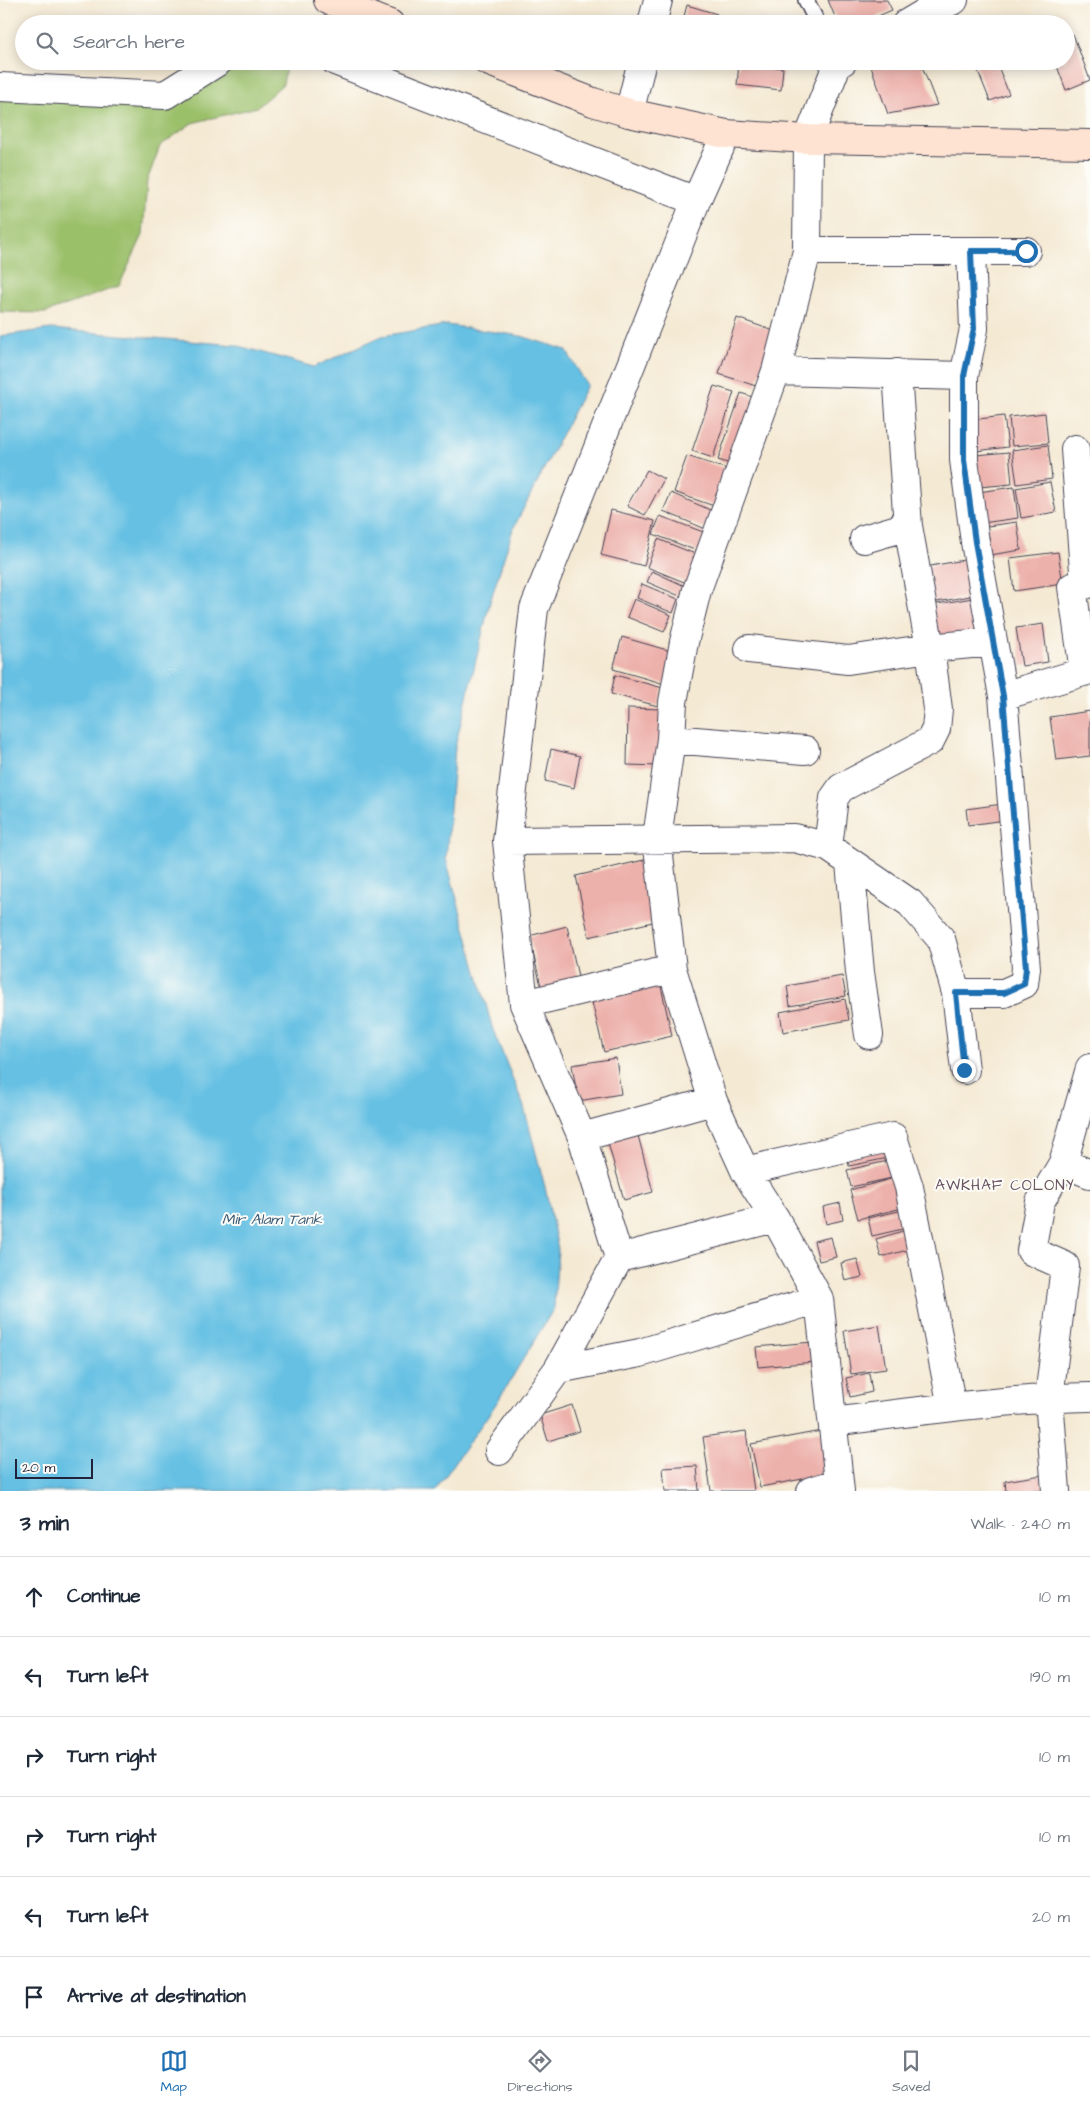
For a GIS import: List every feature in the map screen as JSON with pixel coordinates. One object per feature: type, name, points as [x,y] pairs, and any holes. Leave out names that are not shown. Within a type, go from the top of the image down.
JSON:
[{"type":"main road","points":[[328,0],[367,15]]},
{"type":"main road","points":[[510,70],[629,114],[726,134],[808,139],[1090,144]]},
{"type":"street","points":[[654,15],[658,0]]},
{"type":"street","points":[[921,15],[954,0]]},
{"type":"street","points":[[0,87],[165,95],[205,70]]},
{"type":"street","points":[[359,70],[696,200]]},
{"type":"street","points":[[629,114],[640,70]]},
{"type":"street","points":[[811,1491],[839,1487],[819,1299],[776,1218],[745,1171],[713,1101],[672,969],[657,838],[671,739],[673,702],[697,590],[776,371],[807,251],[808,139],[836,70]]},
{"type":"street","points":[[499,1451],[558,1369],[619,1258],[582,1137],[524,1004],[507,841],[534,609],[696,200],[726,134]]},
{"type":"street","points":[[807,251],[1026,251]]},
{"type":"street","points":[[956,993],[1004,993],[1024,984],[1026,968],[1003,696],[975,542],[964,460],[964,376],[974,329],[971,251]]},
{"type":"street","points":[[776,371],[964,376]]},
{"type":"street","points":[[828,847],[834,798],[842,788],[930,741],[936,729],[938,709],[930,648],[908,526],[897,373]]},
{"type":"street","points":[[1003,696],[1087,671],[1072,587],[1088,584],[1074,449]]},
{"type":"street","points":[[864,539],[908,526]]},
{"type":"street","points":[[749,648],[848,660],[930,648],[992,642]]},
{"type":"street","points":[[671,739],[805,750]]},
{"type":"street","points":[[507,841],[794,838],[828,847],[850,864],[910,903],[941,939],[956,993],[964,1070]]},
{"type":"street","points":[[850,864],[860,972],[869,1035]]},
{"type":"street","points":[[524,1004],[672,969]]},
{"type":"street","points":[[1056,1491],[1049,1398],[1065,1266],[1031,1251],[1040,1202],[1063,1163],[1090,1068]]},
{"type":"street","points":[[582,1137],[713,1101]]},
{"type":"street","points":[[745,1171],[893,1137],[908,1187],[952,1406]]},
{"type":"street","points":[[1063,1163],[1090,1174]]},
{"type":"street","points":[[619,1258],[776,1218]]},
{"type":"street","points":[[558,1369],[640,1354],[819,1299]]},
{"type":"street","points":[[833,1422],[952,1406],[1049,1398],[1090,1397]]},
{"type":"lane","points":[[806,0],[814,15]]},
{"type":"green space","points":[[215,70],[285,70],[283,84],[257,107],[192,123],[160,146],[147,181],[143,235],[119,286],[45,313],[0,312],[0,97],[165,103]]},
{"type":"water","name":"Mir Alam Tank","points":[[447,325],[521,336],[566,350],[587,385],[513,529],[490,602],[455,747],[446,859],[493,1030],[523,1104],[545,1187],[558,1249],[554,1308],[496,1404],[435,1491],[0,1491],[0,336],[51,329],[235,345],[314,367],[382,336]]},
{"type":"building","points":[[828,0],[887,0],[892,10],[881,15],[834,15]]},
{"type":"building","points":[[687,5],[717,14],[717,15],[684,15]]},
{"type":"building","points":[[1075,39],[1090,80],[1066,90],[1058,70],[1075,70]]},
{"type":"building","points":[[738,70],[783,70],[781,90],[737,85]]},
{"type":"building","points":[[872,70],[923,70],[937,105],[888,114]]},
{"type":"building","points":[[978,70],[1000,70],[1009,94],[990,101]]},
{"type":"building","points":[[737,318],[774,331],[756,386],[719,374]]},
{"type":"building","points":[[714,386],[734,392],[713,458],[692,451]]},
{"type":"building","points":[[741,393],[758,399],[734,465],[718,460]]},
{"type":"building","points":[[1045,413],[1048,443],[1012,446],[1009,417]]},
{"type":"building","points":[[1004,416],[1008,447],[976,451],[971,420]]},
{"type":"building","points":[[1048,445],[1052,479],[1017,484],[1012,450]]},
{"type":"building","points":[[1009,452],[1012,484],[979,487],[976,455]]},
{"type":"building","points":[[687,456],[727,469],[714,506],[674,492]]},
{"type":"building","points":[[647,470],[664,479],[645,515],[627,506]]},
{"type":"building","points":[[1050,482],[1056,512],[1021,518],[1016,488]]},
{"type":"building","points":[[1014,487],[1018,518],[982,523],[978,492]]},
{"type":"building","points":[[671,493],[715,512],[708,530],[663,511]]},
{"type":"building","points":[[611,510],[655,521],[644,566],[601,555]]},
{"type":"building","points":[[660,516],[706,533],[700,552],[653,534]]},
{"type":"building","points":[[1017,522],[1021,550],[984,556],[980,527]]},
{"type":"building","points":[[658,539],[700,556],[689,584],[647,567]]},
{"type":"building","points":[[1058,552],[1063,584],[1014,591],[1010,558]]},
{"type":"building","points":[[975,558],[982,594],[931,603],[925,567]]},
{"type":"building","points":[[652,571],[687,587],[682,597],[647,582]]},
{"type":"building","points":[[642,584],[678,599],[673,613],[637,598]]},
{"type":"building","points":[[979,597],[985,635],[938,643],[931,605]]},
{"type":"building","points":[[634,599],[671,615],[664,632],[627,617]]},
{"type":"building","points":[[1043,624],[1048,662],[1022,666],[1016,628]]},
{"type":"building","points":[[622,637],[674,652],[665,684],[613,669]]},
{"type":"building","points":[[615,675],[663,688],[658,706],[611,694]]},
{"type":"building","points":[[628,708],[662,709],[661,766],[627,765]]},
{"type":"building","points":[[1090,711],[1090,756],[1056,760],[1050,717]]},
{"type":"building","points":[[551,749],[580,756],[574,788],[545,781]]},
{"type":"building","points":[[1010,803],[1012,819],[968,825],[966,809]]},
{"type":"building","points":[[648,859],[661,920],[589,937],[576,876]]},
{"type":"building","points":[[567,926],[579,981],[542,990],[529,936]]},
{"type":"building","points":[[842,976],[846,996],[790,1006],[787,986]]},
{"type":"building","points":[[660,982],[672,1036],[604,1052],[591,998]]},
{"type":"building","points":[[845,999],[849,1020],[783,1032],[780,1012]]},
{"type":"building","points":[[616,1058],[621,1094],[578,1101],[572,1065]]},
{"type":"building","points":[[636,1128],[653,1192],[624,1200],[606,1136]]},
{"type":"building","points":[[885,1141],[888,1158],[849,1166],[846,1149]]},
{"type":"building","points":[[888,1161],[892,1178],[851,1187],[847,1170]]},
{"type":"building","points":[[898,1177],[906,1207],[858,1219],[850,1190]]},
{"type":"building","points":[[840,1203],[843,1220],[826,1224],[823,1207]]},
{"type":"building","points":[[903,1210],[907,1228],[872,1236],[868,1218]]},
{"type":"building","points":[[906,1230],[911,1249],[881,1257],[876,1239]]},
{"type":"building","points":[[831,1237],[836,1257],[819,1261],[814,1241]]},
{"type":"building","points":[[857,1259],[862,1277],[845,1281],[841,1263]]},
{"type":"building","points":[[879,1325],[886,1369],[851,1374],[844,1331]]},
{"type":"building","points":[[813,1342],[815,1362],[758,1367],[756,1347]]},
{"type":"building","points":[[869,1373],[872,1392],[850,1397],[846,1378]]},
{"type":"building","points":[[572,1405],[580,1431],[548,1441],[540,1415]]},
{"type":"building","points":[[746,1431],[754,1491],[711,1491],[703,1437]]},
{"type":"building","points":[[821,1431],[829,1474],[760,1487],[751,1444]]},
{"type":"building","points":[[697,1466],[699,1491],[665,1491],[663,1468]]},
{"type":"building","points":[[1042,1475],[1044,1491],[1006,1491],[1005,1481]]},
{"type":"district","name":"AWKHAF COLONY","points":[[1005,1185]]},
{"type":"route","points":[[964,1070],[956,993],[1004,993],[1024,984],[1026,968],[1003,696],[975,542],[964,460],[964,376],[974,329],[971,251],[1026,251]]}]
